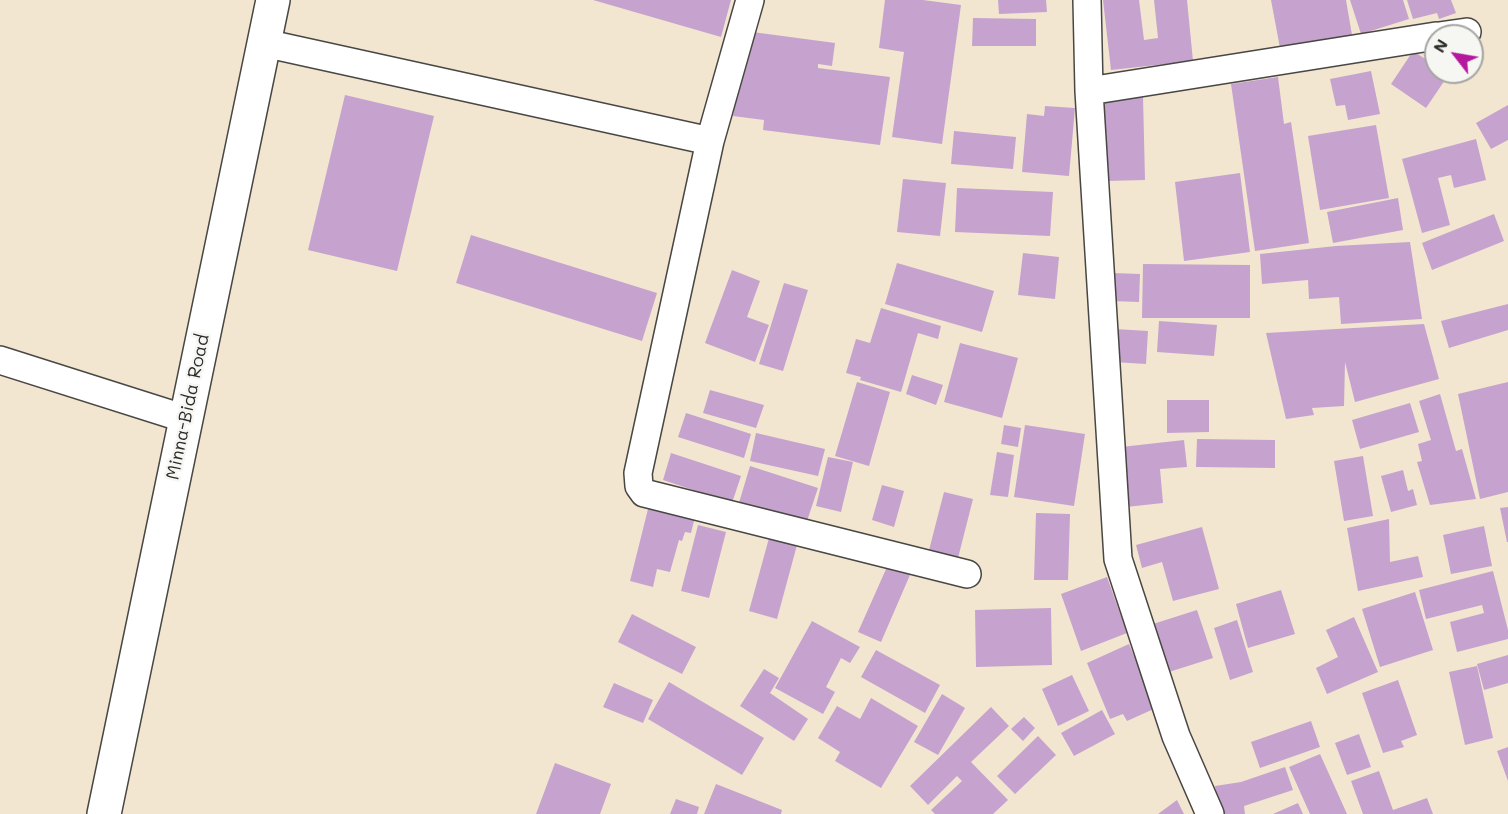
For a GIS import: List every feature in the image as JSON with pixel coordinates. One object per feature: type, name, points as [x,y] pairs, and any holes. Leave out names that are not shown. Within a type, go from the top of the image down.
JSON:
[{"type":"main road","name":"Minna-Bida Road","points":[[104,814],[273,0]]},
{"type":"street","points":[[750,0],[710,141],[638,473],[639,486],[644,493],[967,574]]},
{"type":"street","points":[[1087,0],[1089,91],[1118,559],[1176,736],[1210,814]]},
{"type":"street","points":[[1089,91],[1424,38]]},
{"type":"street","points":[[264,43],[710,141]]},
{"type":"street","points":[[0,360],[186,419]]},
{"type":"building","points":[[593,0],[731,0],[721,37]]},
{"type":"building","points":[[885,0],[923,0],[961,5],[942,144],[892,137],[904,52],[879,48]]},
{"type":"building","points":[[998,0],[1046,0],[1047,12],[999,14]]},
{"type":"building","points":[[1103,0],[1139,0],[1144,40],[1158,38],[1154,0],[1187,0],[1193,61],[1111,70]]},
{"type":"building","points":[[1271,0],[1346,0],[1352,35],[1280,48]]},
{"type":"building","points":[[1350,0],[1403,0],[1409,19],[1361,34]]},
{"type":"building","points":[[1407,0],[1451,0],[1456,13],[1439,19],[1437,13],[1413,19]]},
{"type":"building","points":[[973,18],[1036,19],[1036,46],[972,46]]},
{"type":"building","points":[[745,31],[835,43],[832,66],[818,64],[818,68],[890,77],[880,145],[763,130],[764,120],[733,116]]},
{"type":"building","points":[[1413,51],[1424,58],[1424,84],[1442,84],[1426,108],[1391,84]]},
{"type":"building","points":[[1371,71],[1380,114],[1348,120],[1345,105],[1336,106],[1330,79]]},
{"type":"building","points":[[1278,77],[1284,124],[1291,122],[1309,243],[1255,251],[1231,84]]},
{"type":"building","points":[[345,95],[434,116],[397,271],[308,250]]},
{"type":"building","points":[[1143,96],[1145,180],[1106,181],[1104,97]]},
{"type":"building","points":[[1508,105],[1508,140],[1491,149],[1476,123]]},
{"type":"building","points":[[1045,106],[1075,108],[1069,176],[1022,172],[1027,114],[1044,116]]},
{"type":"building","points":[[1376,125],[1389,198],[1320,210],[1308,136]]},
{"type":"building","points":[[954,131],[1016,137],[1013,169],[951,164]]},
{"type":"building","points":[[1476,139],[1486,180],[1454,188],[1451,175],[1438,178],[1450,225],[1422,233],[1402,159]]},
{"type":"building","points":[[1240,173],[1250,252],[1184,261],[1175,182]]},
{"type":"building","points":[[903,179],[946,183],[940,236],[897,232]]},
{"type":"building","points":[[957,188],[1053,192],[1050,236],[955,232]]},
{"type":"building","points":[[1398,198],[1403,230],[1333,243],[1327,212]]},
{"type":"building","points":[[1494,214],[1504,241],[1432,270],[1422,243]]},
{"type":"building","points":[[471,235],[657,293],[642,341],[456,283]]},
{"type":"building","points":[[1410,242],[1422,319],[1341,324],[1339,297],[1309,299],[1308,280],[1262,284],[1260,254],[1336,246]]},
{"type":"building","points":[[1023,253],[1059,257],[1055,299],[1018,295]]},
{"type":"building","points":[[897,263],[994,291],[982,332],[885,304]]},
{"type":"building","points":[[1143,264],[1250,265],[1250,318],[1142,318]]},
{"type":"building","points":[[732,270],[760,281],[747,317],[769,325],[755,362],[705,343]]},
{"type":"building","points":[[1113,273],[1140,274],[1139,302],[1111,301]]},
{"type":"building","points":[[784,283],[808,290],[783,371],[759,364]]},
{"type":"building","points":[[1508,304],[1508,330],[1449,348],[1441,321]]},
{"type":"building","points":[[881,308],[941,326],[938,339],[918,333],[901,392],[860,380],[861,377],[846,373],[856,339],[870,343]]},
{"type":"building","points":[[1159,321],[1217,325],[1214,356],[1157,352]]},
{"type":"building","points":[[1424,324],[1439,379],[1355,402],[1345,362],[1344,406],[1312,408],[1314,415],[1286,419],[1266,333]]},
{"type":"building","points":[[1115,329],[1148,331],[1146,364],[1113,362]]},
{"type":"building","points":[[960,343],[1018,358],[1002,418],[944,402]]},
{"type":"building","points":[[912,375],[943,385],[936,405],[906,394]]},
{"type":"building","points":[[857,382],[890,392],[869,466],[835,456]]},
{"type":"building","points":[[1508,382],[1508,492],[1480,499],[1458,394]]},
{"type":"building","points":[[710,390],[764,405],[756,428],[703,413]]},
{"type":"building","points":[[1440,394],[1456,451],[1462,449],[1476,499],[1430,505],[1417,462],[1422,461],[1418,444],[1431,440],[1419,401]]},
{"type":"building","points":[[1167,400],[1209,400],[1209,432],[1167,433]]},
{"type":"building","points":[[1410,403],[1419,432],[1360,449],[1352,420]]},
{"type":"building","points":[[686,413],[751,434],[744,458],[678,437]]},
{"type":"building","points":[[1004,425],[1021,428],[1018,447],[1001,444]]},
{"type":"building","points":[[1025,425],[1085,434],[1074,506],[1014,497]]},
{"type":"building","points":[[756,433],[825,449],[818,476],[750,461]]},
{"type":"building","points":[[1197,439],[1275,440],[1275,468],[1196,467]]},
{"type":"building","points":[[1184,440],[1187,467],[1160,469],[1163,503],[1126,507],[1121,447]]},
{"type":"building","points":[[997,452],[1014,455],[1008,497],[990,495]]},
{"type":"building","points":[[671,453],[741,476],[732,503],[663,480]]},
{"type":"building","points":[[1363,456],[1373,516],[1344,521],[1334,461]]},
{"type":"building","points":[[828,457],[853,462],[841,512],[816,506]]},
{"type":"building","points":[[750,466],[818,488],[805,527],[738,506]]},
{"type":"building","points":[[1403,470],[1408,491],[1413,489],[1417,505],[1391,512],[1381,476]]},
{"type":"building","points":[[882,485],[904,491],[894,527],[872,520]]},
{"type":"building","points":[[944,492],[973,499],[956,566],[927,558]]},
{"type":"building","points":[[649,505],[695,517],[691,533],[685,532],[682,541],[679,540],[670,572],[657,569],[653,587],[630,581]]},
{"type":"building","points":[[1508,507],[1508,542],[1507,542],[1500,508]]},
{"type":"building","points":[[1036,513],[1070,514],[1068,580],[1034,580]]},
{"type":"building","points":[[1389,519],[1390,562],[1418,556],[1423,577],[1358,591],[1347,528]]},
{"type":"building","points":[[698,525],[726,532],[709,598],[681,591]]},
{"type":"building","points":[[1484,526],[1492,566],[1451,574],[1443,535]]},
{"type":"building","points":[[1202,527],[1219,589],[1173,601],[1162,562],[1142,568],[1136,545]]},
{"type":"building","points":[[769,538],[797,545],[777,619],[749,611]]},
{"type":"building","points":[[891,558],[913,568],[881,642],[858,632]]},
{"type":"building","points":[[1493,571],[1508,630],[1508,639],[1457,652],[1450,622],[1484,613],[1482,605],[1426,619],[1419,590]]},
{"type":"building","points":[[1107,577],[1127,633],[1081,651],[1061,594]]},
{"type":"building","points":[[1281,590],[1295,634],[1248,648],[1236,604]]},
{"type":"building","points":[[1415,592],[1433,650],[1380,667],[1362,609]]},
{"type":"building","points":[[1051,608],[1052,665],[976,667],[975,610]]},
{"type":"building","points":[[1197,610],[1213,658],[1169,672],[1153,624]]},
{"type":"building","points":[[632,614],[696,647],[682,674],[618,642]]},
{"type":"building","points":[[1354,617],[1378,672],[1327,694],[1316,668],[1338,657],[1326,630]]},
{"type":"building","points":[[1237,620],[1253,672],[1230,680],[1214,628]]},
{"type":"building","points":[[812,621],[860,647],[850,663],[841,658],[826,687],[835,692],[823,714],[775,688]]},
{"type":"building","points":[[1129,644],[1156,708],[1127,721],[1123,714],[1110,719],[1087,663]]},
{"type":"building","points":[[876,650],[940,685],[925,713],[861,677]]},
{"type":"building","points":[[1508,655],[1508,683],[1484,690],[1477,664]]},
{"type":"building","points":[[1477,666],[1493,738],[1465,745],[1449,672]]},
{"type":"building","points":[[764,669],[779,678],[770,693],[808,719],[794,741],[740,706]]},
{"type":"building","points":[[1072,675],[1089,711],[1058,726],[1042,689]]},
{"type":"building","points":[[1398,680],[1417,735],[1401,741],[1404,747],[1383,753],[1362,693]]},
{"type":"building","points":[[669,682],[764,738],[742,775],[648,719]]},
{"type":"building","points":[[614,683],[653,700],[643,723],[603,707]]},
{"type":"building","points":[[942,694],[965,708],[938,755],[914,742]]},
{"type":"building","points":[[871,698],[918,726],[881,788],[835,761],[840,752],[818,738],[837,706],[860,719]]},
{"type":"building","points":[[991,707],[1009,726],[971,762],[1008,800],[993,814],[935,814],[931,810],[962,781],[957,776],[928,805],[910,786]]},
{"type":"building","points":[[1102,710],[1115,734],[1074,756],[1061,733]]},
{"type":"building","points":[[1024,717],[1035,728],[1023,741],[1011,729]]},
{"type":"building","points":[[1311,721],[1320,747],[1260,768],[1251,742]]},
{"type":"building","points":[[1359,734],[1371,767],[1347,775],[1335,743]]},
{"type":"building","points":[[1038,736],[1056,755],[1015,794],[997,776]]},
{"type":"building","points":[[1508,747],[1508,781],[1497,751]]},
{"type":"building","points":[[1320,754],[1347,814],[1310,814],[1289,767]]},
{"type":"building","points":[[555,763],[611,784],[600,814],[536,814]]},
{"type":"building","points":[[1285,767],[1293,790],[1244,806],[1245,814],[1219,814],[1215,786],[1241,782]]},
{"type":"building","points":[[1379,771],[1393,810],[1427,798],[1433,814],[1363,814],[1351,781]]},
{"type":"building","points":[[716,784],[782,810],[781,814],[704,814]]},
{"type":"building","points":[[676,799],[699,807],[697,814],[670,814]]},
{"type":"building","points":[[1177,800],[1184,814],[1158,814]]},
{"type":"building","points":[[1298,803],[1303,814],[1273,814]]}]
